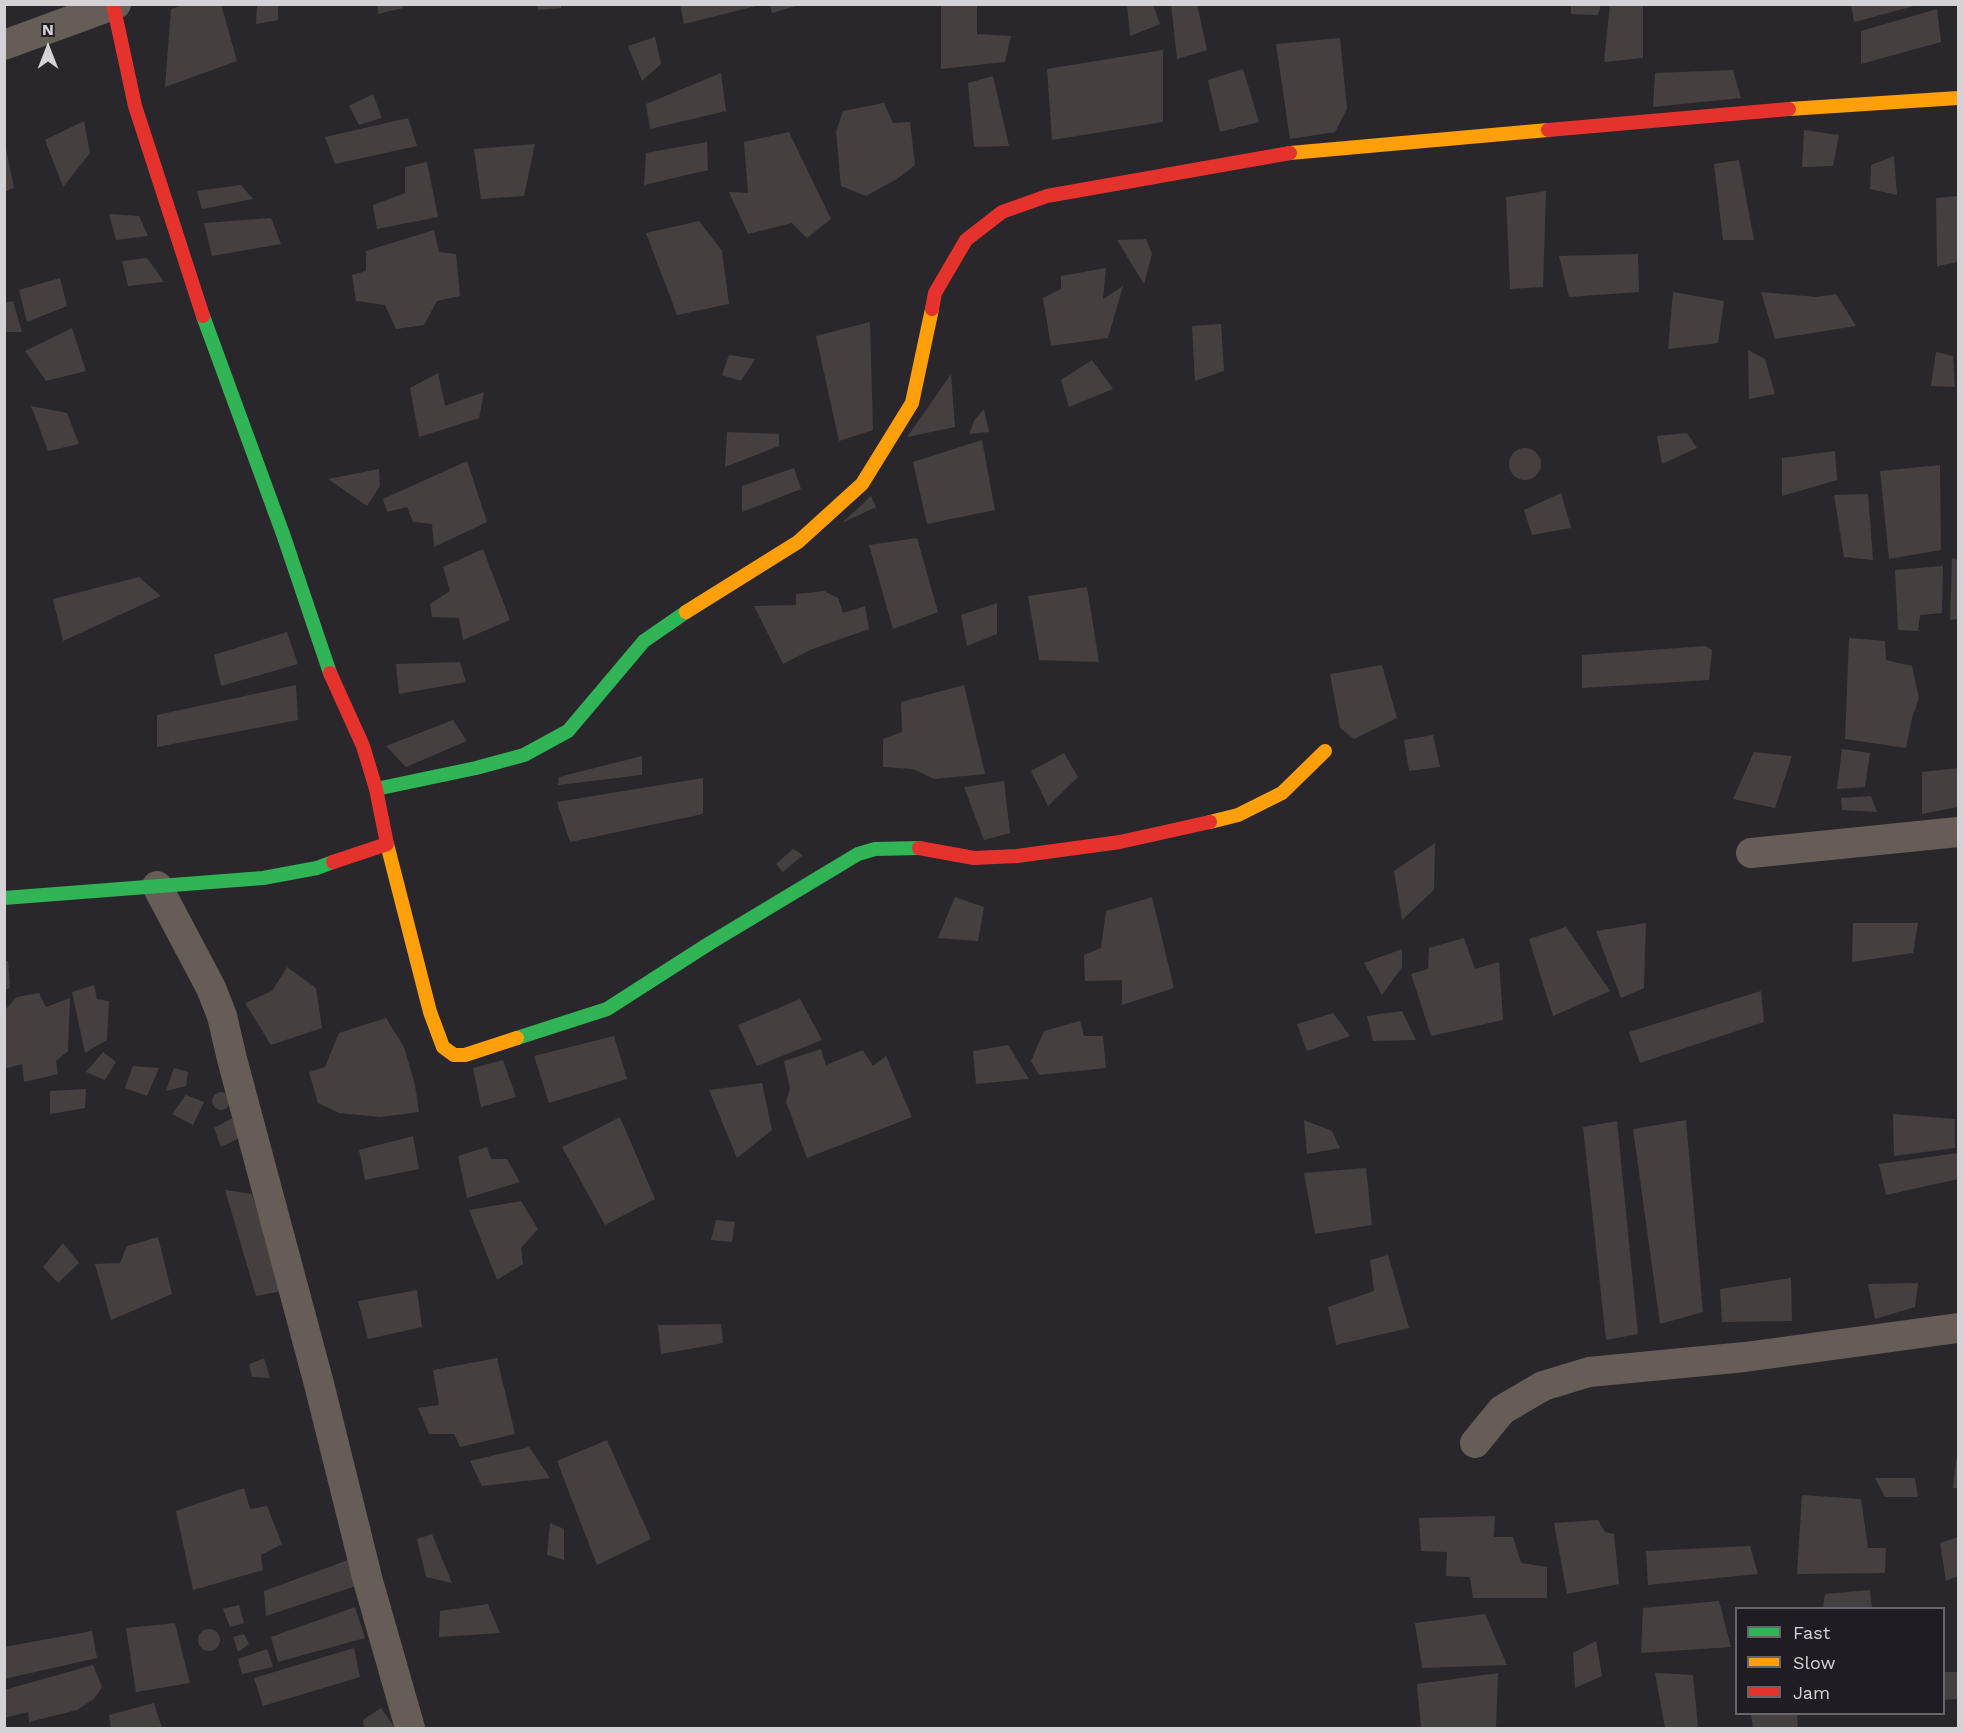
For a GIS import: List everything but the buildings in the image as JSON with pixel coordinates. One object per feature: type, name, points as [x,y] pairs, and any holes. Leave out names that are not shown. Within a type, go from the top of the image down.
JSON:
[{"type":"street","points":[[4,45],[114,5],[135,106],[210,336],[283,534],[325,661],[363,746],[376,789],[387,844],[430,1012],[443,1047],[454,1055],[465,1055],[608,1009],[710,943],[858,854],[886,847],[916,847],[974,858],[1017,855],[1120,842],[1188,828],[1238,815],[1282,793],[1325,751]]},
{"type":"street","points":[[376,789],[476,768],[524,755],[567,731],[644,641],[695,606],[798,542],[862,484],[912,403],[935,293],[966,240],[1002,212],[1047,196],[1304,151],[1770,110],[1959,98]]},
{"type":"street","points":[[1751,853],[1959,832]]},
{"type":"street","points":[[4,898],[263,878],[317,868],[387,844]]},
{"type":"street","points":[[157,886],[211,988],[222,1016],[319,1384],[368,1581],[410,1728]]},
{"type":"street","points":[[1475,1443],[1502,1410],[1543,1386],[1589,1372],[1745,1357],[1959,1328]]},
{"type":"traffic: fast","points":[[203,316],[283,534],[330,673]]},
{"type":"traffic: fast","points":[[376,789],[476,768],[524,755],[568,731],[644,641],[686,612]]},
{"type":"traffic: fast","points":[[517,1038],[607,1009],[710,943],[858,854],[875,849],[919,848]]},
{"type":"traffic: fast","points":[[4,898],[263,878],[317,868],[333,862]]},
{"type":"traffic: slow","points":[[1789,109],[1958,98]]},
{"type":"traffic: slow","points":[[1290,153],[1548,130]]},
{"type":"traffic: slow","points":[[686,612],[798,542],[862,484],[912,403],[932,309]]},
{"type":"traffic: slow","points":[[1210,822],[1238,815],[1282,793],[1325,751]]},
{"type":"traffic: slow","points":[[387,844],[430,1012],[443,1047],[454,1055],[465,1055],[517,1038]]},
{"type":"traffic: jam","points":[[113,4],[135,106],[203,316]]},
{"type":"traffic: jam","points":[[1548,130],[1789,109]]},
{"type":"traffic: jam","points":[[932,309],[935,293],[966,240],[1002,212],[1047,196],[1290,153]]},
{"type":"traffic: jam","points":[[330,673],[363,746],[376,789],[387,844],[333,862]]},
{"type":"traffic: jam","points":[[919,848],[974,858],[1017,856],[1120,842],[1210,822]]}]
